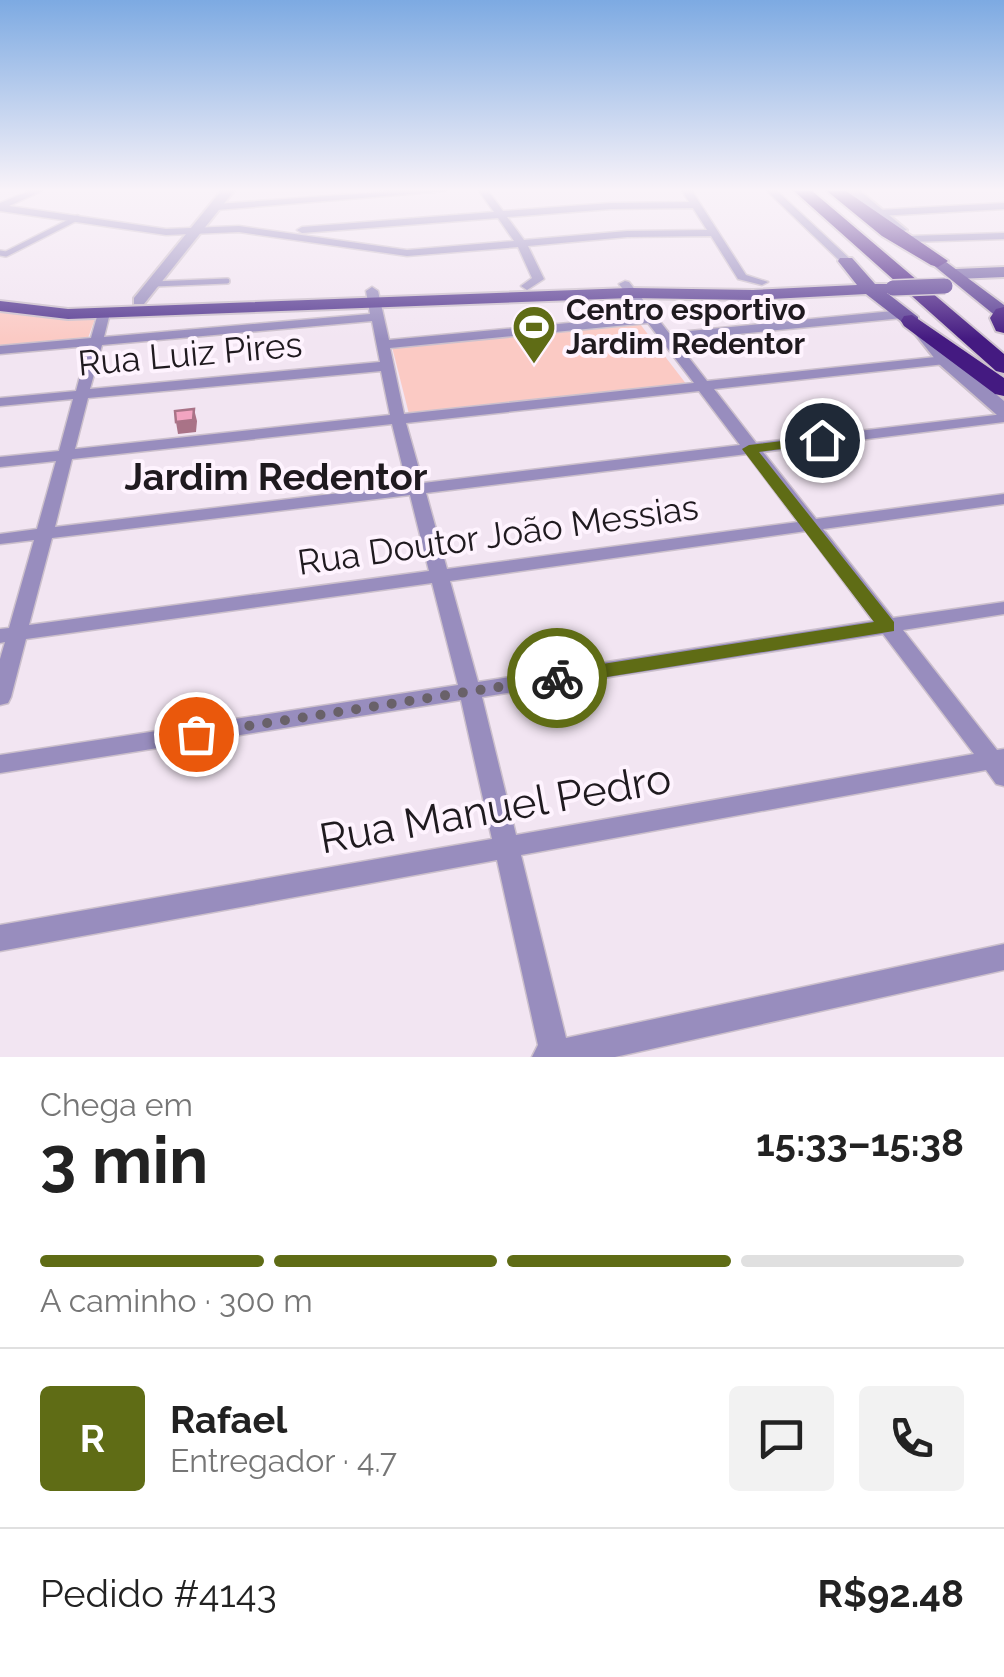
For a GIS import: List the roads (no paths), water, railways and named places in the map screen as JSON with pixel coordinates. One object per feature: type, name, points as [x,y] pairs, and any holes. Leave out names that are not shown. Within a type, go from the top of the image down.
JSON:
[{"type":"highway","points":[[831,240],[846,262]]},
{"type":"highway","points":[[859,240],[1004,366]]},
{"type":"highway","points":[[876,240],[1004,348]]},
{"type":"highway","points":[[907,240],[948,276]]},
{"type":"highway","points":[[1004,314],[1000,318],[1004,326]]},
{"type":"highway","points":[[908,318],[1004,389]]},
{"type":"main road","points":[[846,262],[876,283],[908,318]]},
{"type":"main road","points":[[140,306],[159,289],[373,303],[526,286],[753,295],[1004,272]]},
{"type":"main road","points":[[948,276],[1004,283]]},
{"type":"main road","points":[[948,276],[1004,314]]},
{"type":"main road","points":[[0,306],[53,314],[140,306],[373,303],[762,282],[876,283]]},
{"type":"main road","points":[[0,294],[103,308]]},
{"type":"street","points":[[159,289],[194,240]]},
{"type":"street","points":[[322,240],[408,253],[560,240]]},
{"type":"street","points":[[519,240],[538,279],[526,286]]},
{"type":"street","points":[[718,240],[742,276],[762,282]]},
{"type":"street","points":[[823,240],[846,262]]},
{"type":"street","points":[[628,288],[808,526],[1000,765]]},
{"type":"street","points":[[0,350],[96,341],[373,303],[398,419],[470,691],[553,1056],[1004,958]]},
{"type":"street","points":[[0,696],[9,634],[42,534],[103,308]]},
{"type":"street","points":[[663,337],[908,318],[945,360],[1004,410]]},
{"type":"street","points":[[382,345],[650,319]]},
{"type":"street","points":[[0,462],[945,360]]},
{"type":"street","name":"Rua Luiz Pires","points":[[0,402],[386,366]]},
{"type":"street","points":[[0,539],[1004,418]]},
{"type":"street","name":"Rua Doutor João Messias","points":[[9,634],[1004,499]]},
{"type":"street","points":[[0,764],[1004,608]]},
{"type":"street","name":"Rua Manuel Pedro","points":[[0,938],[505,847],[1000,765]]},
{"type":"lane","points":[[0,253],[6,254],[33,240]]},
{"type":"lane","points":[[159,289],[227,281]]},
{"type":"place","name":"Centro esportivo Jardim Redentor","points":[[534,365]]},
{"type":"district","name":"Jardim Redentor","points":[[276,477]]}]
